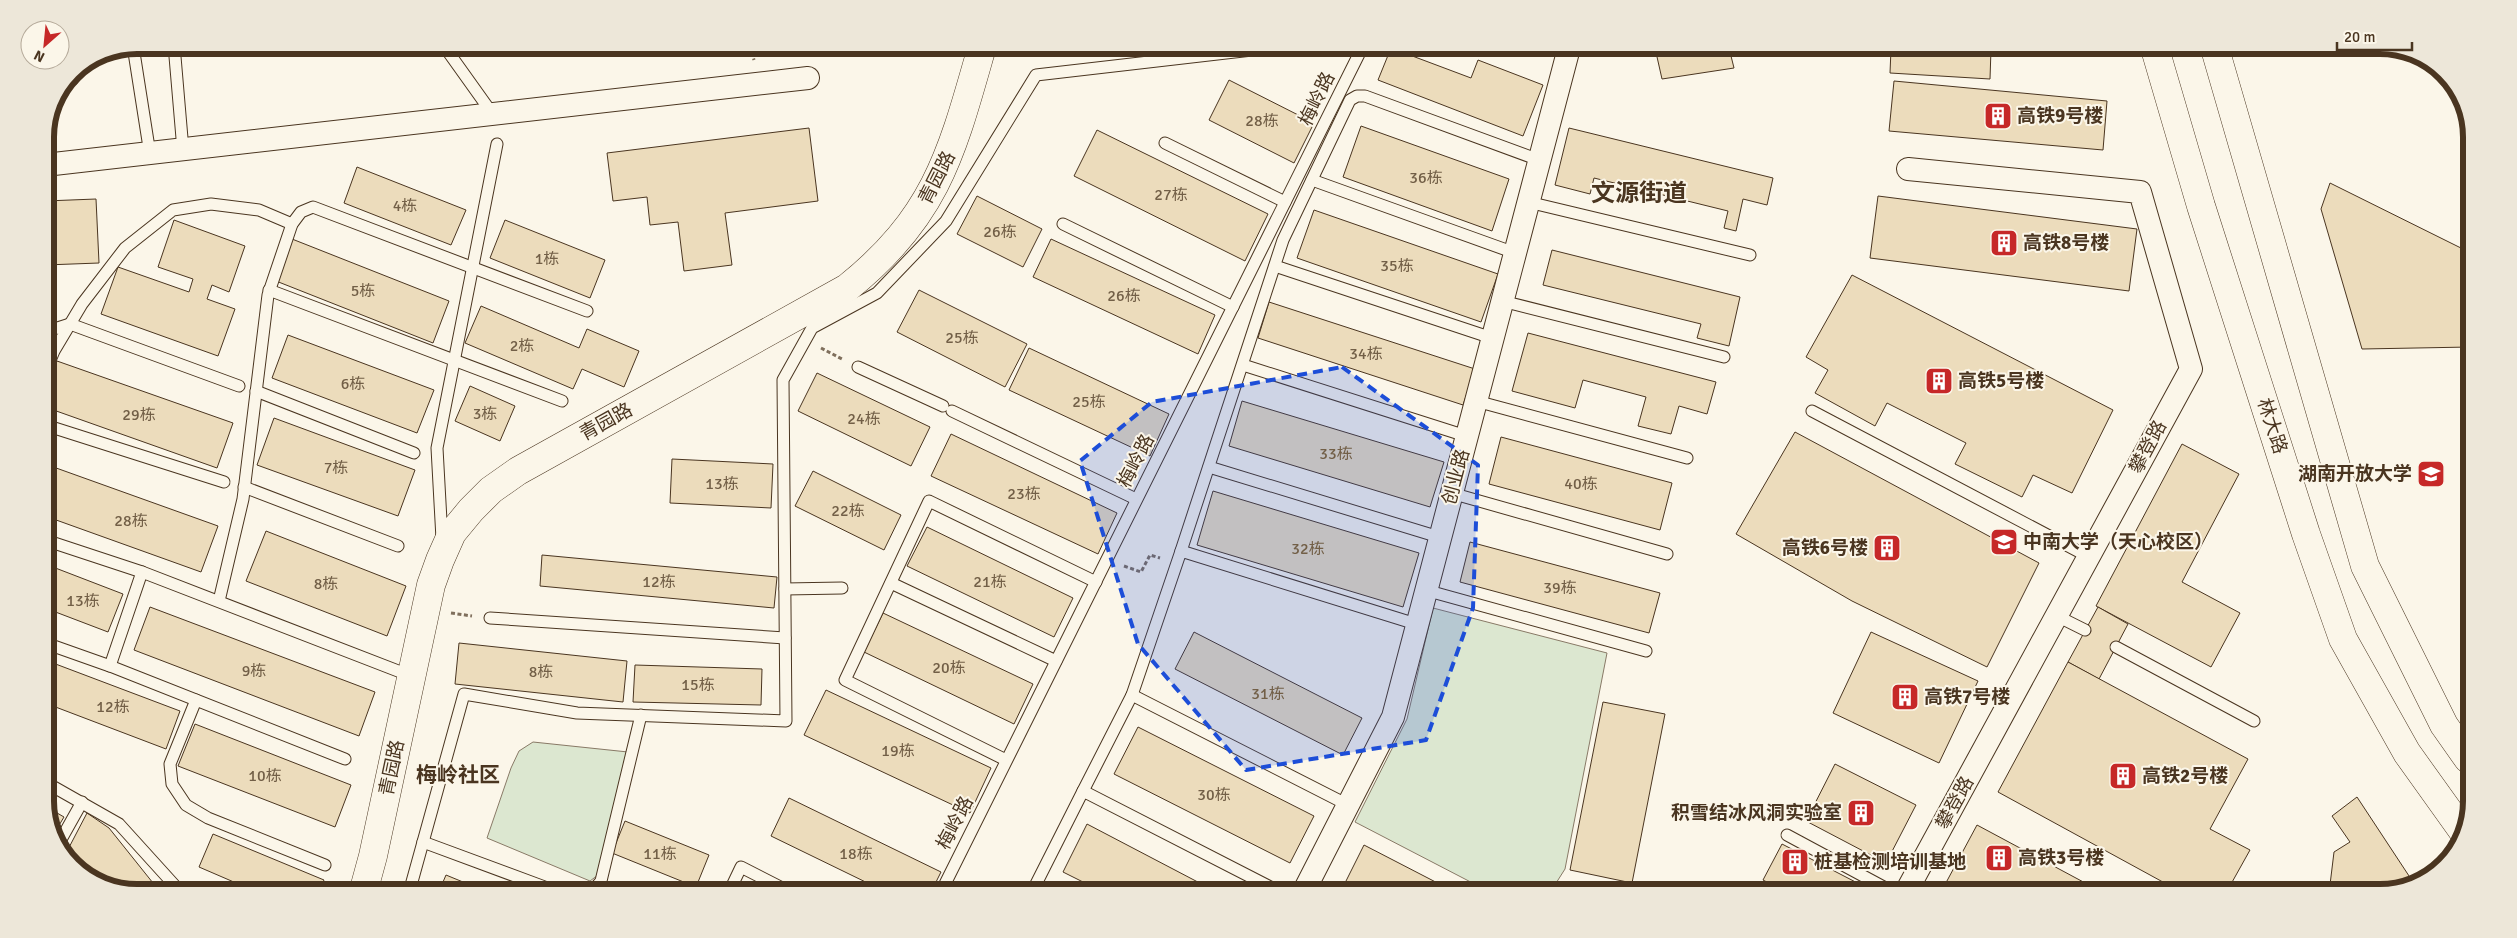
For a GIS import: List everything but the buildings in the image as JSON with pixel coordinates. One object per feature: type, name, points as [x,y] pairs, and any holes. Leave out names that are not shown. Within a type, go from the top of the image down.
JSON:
[{"type":"main road","name":"青园路","points":[[365,884],[431,585],[452,533],[491,490],[518,471],[847,288],[875,265],[897,242],[936,184],[952,149],[980,54]]},
{"type":"main road","name":"林大路","points":[[2156,54],[2201,206],[2303,524],[2343,639],[2407,753],[2459,826]]},
{"type":"main road","points":[[2216,54],[2365,566],[2444,725],[2463,752]]},
{"type":"street","name":"创业路","points":[[1308,884],[1393,717],[1567,54]]},
{"type":"street","points":[[54,164],[494,116],[808,78]]},
{"type":"street","name":"攀登路","points":[[1908,169],[2140,192],[2191,369],[1910,884]]},
{"type":"lane","points":[[134,54],[150,154]]},
{"type":"lane","points":[[175,54],[184,150]]},
{"type":"lane","points":[[450,54],[494,116]]},
{"type":"lane","points":[[411,884],[464,694],[577,713],[786,721],[783,380],[812,328],[877,293],[946,220],[1036,75],[1218,54]]},
{"type":"lane","name":"梅岭路","points":[[945,884],[1359,54]]},
{"type":"lane","points":[[1039,884],[1083,791],[1132,695],[1283,240],[1350,100],[1357,96],[1365,96],[1539,160]]},
{"type":"lane","points":[[1165,143],[1286,202]]},
{"type":"lane","points":[[443,553],[437,448],[497,144]]},
{"type":"lane","points":[[1312,180],[1515,253]]},
{"type":"lane","points":[[1528,202],[1750,255]]},
{"type":"lane","points":[[54,355],[82,304],[125,248],[173,210],[211,204],[259,210],[292,224]]},
{"type":"lane","points":[[219,601],[244,487],[269,290],[292,224],[301,212],[313,207],[586,311]]},
{"type":"lane","points":[[1063,224],[1233,307]]},
{"type":"lane","points":[[1275,266],[1492,338]]},
{"type":"lane","points":[[269,290],[562,401]]},
{"type":"lane","points":[[1502,302],[1724,357]]},
{"type":"lane","points":[[54,329],[70,324],[239,386]]},
{"type":"lane","points":[[1243,365],[1466,436]]},
{"type":"lane","points":[[858,367],[1136,499]]},
{"type":"lane","points":[[256,391],[414,453]]},
{"type":"lane","points":[[1476,401],[1687,458]]},
{"type":"lane","points":[[1812,411],[2089,557]]},
{"type":"lane","points":[[54,428],[224,482]]},
{"type":"lane","points":[[1209,467],[1440,537]]},
{"type":"lane","points":[[244,487],[398,546]]},
{"type":"lane","points":[[1451,493],[1667,554]]},
{"type":"lane","points":[[1006,760],[845,680],[929,501],[1096,582]]},
{"type":"lane","points":[[54,543],[142,572],[411,676]]},
{"type":"lane","points":[[1181,551],[1416,624]]},
{"type":"lane","points":[[110,666],[142,572]]},
{"type":"lane","points":[[890,583],[1056,661]]},
{"type":"lane","points":[[785,589],[842,588]]},
{"type":"lane","points":[[1425,590],[1646,651]]},
{"type":"lane","points":[[2057,616],[2085,630]]},
{"type":"lane","points":[[490,618],[785,638]]},
{"type":"lane","points":[[54,646],[110,666],[345,759]]},
{"type":"lane","points":[[2116,647],[2254,721]]},
{"type":"lane","points":[[1132,695],[1348,805]]},
{"type":"lane","points":[[196,700],[170,764],[172,784],[186,805],[208,818],[325,865]]},
{"type":"lane","points":[[598,884],[601,881],[641,715]]},
{"type":"lane","points":[[54,787],[119,824],[173,884]]},
{"type":"lane","points":[[1083,791],[1264,884]]},
{"type":"lane","points":[[62,838],[82,802]]},
{"type":"lane","points":[[1787,836],[1878,884]]},
{"type":"lane","points":[[423,842],[536,884]]},
{"type":"lane","points":[[733,884],[741,867],[774,884]]},
{"type":"path","points":[[806,340],[858,367]]},
{"type":"path","points":[[1107,559],[1142,572],[1150,555],[1177,564]]},
{"type":"path","points":[[426,610],[490,618]]},
{"type":"highlighted area","points":[[1342,367],[1478,465],[1473,608],[1426,740],[1246,770],[1138,644],[1080,461],[1152,402]]},
{"type":"green space","points":[[1433,608],[1607,653],[1565,869],[1555,884],[1475,884],[1355,822],[1407,719]]},
{"type":"green space","points":[[533,742],[628,752],[598,875],[590,881],[487,838],[511,768],[519,751]]},
{"type":"place","name":"高铁9号楼","points":[[1998,116]]},
{"type":"place","name":"高铁8号楼","points":[[2004,243]]},
{"type":"place","name":"高铁5号楼","points":[[1939,381]]},
{"type":"place","name":"湖南开放大学","points":[[2431,474]]},
{"type":"place","name":"中南大学（天心校区）","points":[[2004,542]]},
{"type":"place","name":"高铁6号楼","points":[[1887,548]]},
{"type":"place","name":"高铁7号楼","points":[[1905,697]]},
{"type":"place","name":"高铁2号楼","points":[[2123,776]]},
{"type":"place","name":"积雪结冰风洞实验室","points":[[1861,813]]},
{"type":"place","name":"高铁3号楼","points":[[1999,858]]},
{"type":"place","name":"桩基检测培训基地","points":[[1795,862]]},
{"type":"district","name":"文源街道","points":[[1639,193]]},
{"type":"district","name":"梅岭社区","points":[[458,775]]}]
